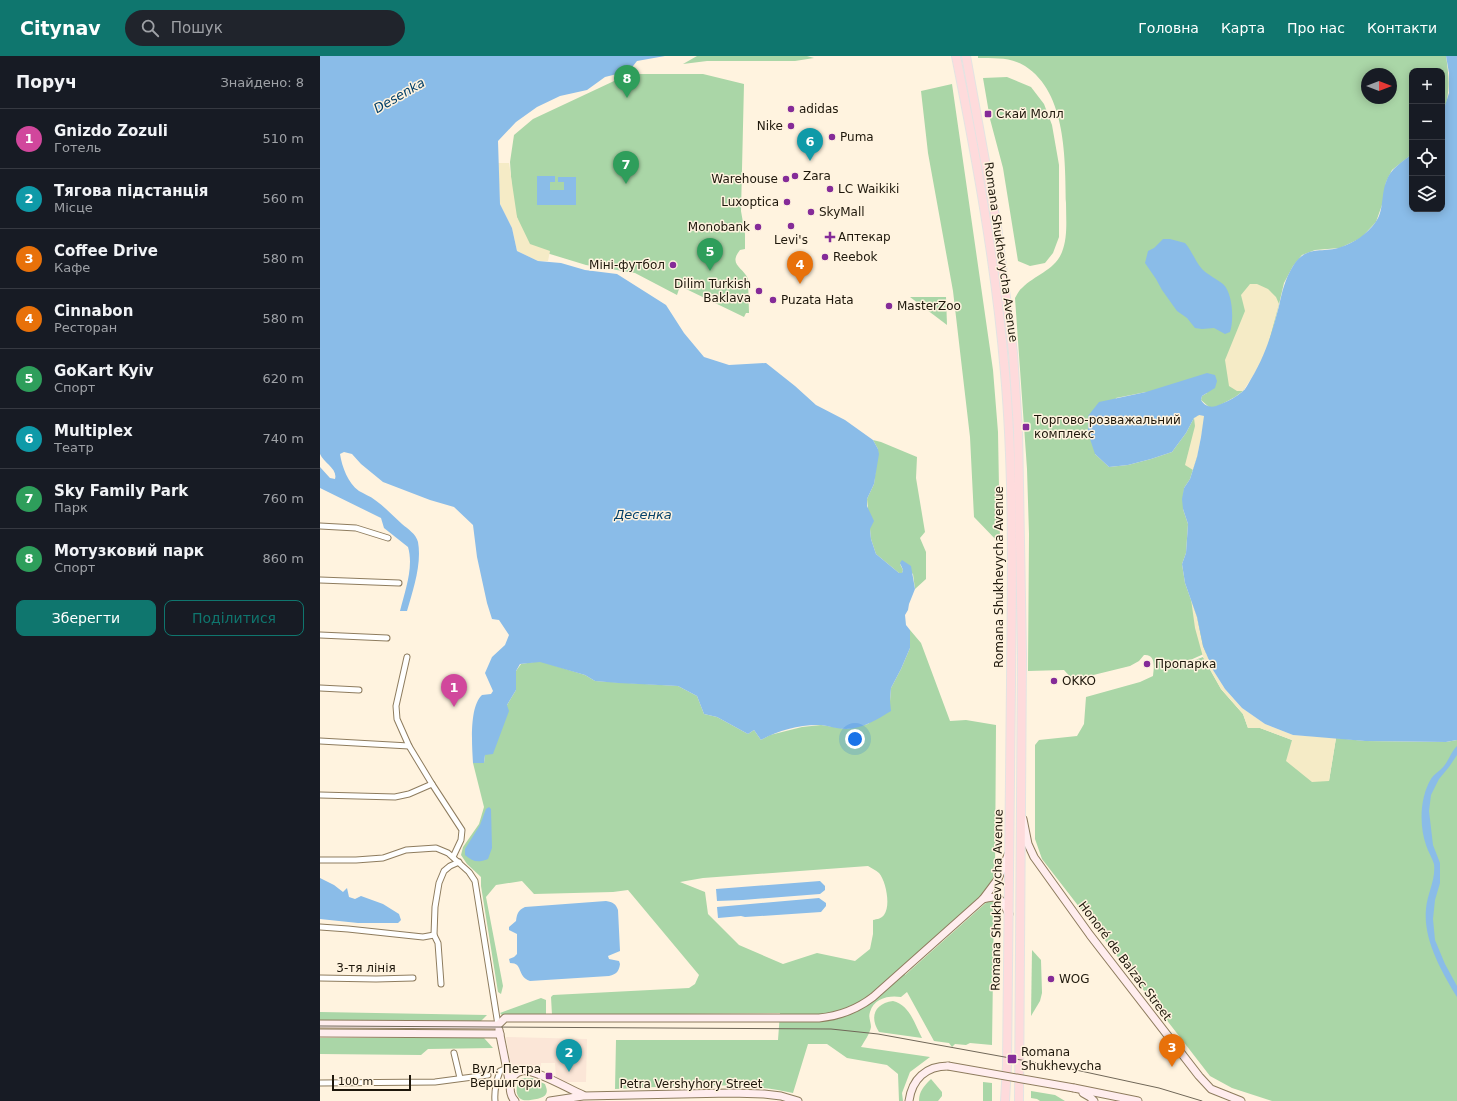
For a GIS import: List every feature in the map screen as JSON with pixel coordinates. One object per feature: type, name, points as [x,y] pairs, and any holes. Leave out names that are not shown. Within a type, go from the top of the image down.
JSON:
[{"type":"main road","name":"Romana Shukhevycha Avenue","points":[[956,56],[985,212],[1001,335],[1010,466],[1012,562],[1009,914],[1007,1065],[1005,1101]]},
{"type":"main road","name":"Romana Shukhevycha Avenue","points":[[966,56],[997,227],[1014,372],[1018,429],[1021,559],[1019,1101]]},
{"type":"main road","name":"Honoré de Balzac Street","points":[[1021,810],[1028,844],[1034,857],[1090,935],[1181,1053],[1211,1089],[1241,1101]]},
{"type":"main road","points":[[320,1024],[498,1025],[505,1018],[819,1018],[838,1016],[861,1006],[873,997],[983,899],[998,879],[1009,851]]},
{"type":"main road","points":[[983,899],[991,897],[998,898],[1002,901],[1009,914]]},
{"type":"main road","points":[[498,1025],[504,1068],[510,1085],[511,1096],[515,1101]]},
{"type":"main road","points":[[320,1033],[500,1034]]},
{"type":"main road","points":[[909,1101],[914,1086],[919,1078],[927,1071],[939,1066],[948,1066],[1074,1088],[1138,1101]]},
{"type":"main road","points":[[504,1068],[516,1073],[510,1085]]},
{"type":"main road","name":"Petra Vershyhory Street","points":[[516,1073],[522,1071],[537,1073],[583,1096]]},
{"type":"main road","points":[[552,1101],[559,1093],[557,1083]]},
{"type":"main road","points":[[1074,1088],[1090,1096],[1094,1101]]},
{"type":"main road","name":"Petra Vershyhory Street","points":[[552,1101],[583,1096],[731,1093],[781,1096],[798,1101]]},
{"type":"street","points":[[320,526],[356,528],[388,538]]},
{"type":"street","points":[[320,580],[399,583]]},
{"type":"street","points":[[320,635],[386,638]]},
{"type":"street","points":[[406,657],[396,713],[397,720],[409,746],[462,830],[461,840],[453,857]]},
{"type":"street","points":[[320,688],[359,690]]},
{"type":"street","points":[[320,742],[409,746]]},
{"type":"street","points":[[320,795],[372,798],[395,797],[409,794],[432,784]]},
{"type":"street","points":[[320,860],[383,858],[406,850],[429,848],[444,850],[459,862],[469,872],[475,881],[498,1025]]},
{"type":"street","points":[[441,984],[438,943],[434,935],[435,907],[439,883],[444,871],[450,866],[459,862]]},
{"type":"street","points":[[320,927],[423,937],[434,935]]},
{"type":"street","name":"3-тя лінія","points":[[320,978],[413,978]]},
{"type":"street","points":[[454,1053],[460,1078]]},
{"type":"street","points":[[495,1101],[494,1091],[504,1068]]},
{"type":"street","points":[[320,1083],[407,1083],[444,1081],[488,1075]]},
{"type":"shaded area","points":[[506,1037],[587,1039],[586,1082],[563,1082],[556,1079],[555,1063],[541,1063],[541,1071],[531,1067],[511,1066]]},
{"type":"green space","points":[[697,56],[807,56],[814,58],[795,61],[707,61],[683,64]]},
{"type":"green space","points":[[978,56],[1446,56],[1448,93],[1445,108],[1445,68],[1409,68],[1409,156],[1392,170],[1386,182],[1383,202],[1376,222],[1361,238],[1340,248],[1315,250],[1302,255],[1293,266],[1284,283],[1271,338],[1243,391],[1216,407],[1209,407],[1201,400],[1202,396],[1207,393],[1146,392],[1116,398],[1095,454],[1109,467],[1128,465],[1172,452],[1186,433],[1194,418],[1199,415],[1197,457],[1190,479],[1184,488],[1183,509],[1188,524],[1186,553],[1182,564],[1185,583],[1197,617],[1206,653],[1168,670],[1203,657],[1221,689],[1243,714],[1248,728],[1260,728],[1292,740],[1329,781],[1336,738],[1365,741],[1446,742],[1457,740],[1457,1101],[1272,1101],[1232,1088],[1210,1076],[1042,859],[1035,839],[1035,745],[1039,740],[1077,736],[1084,724],[1086,697],[1140,682],[1153,676],[1154,665],[1151,657],[1144,655],[1139,661],[1130,666],[1073,680],[1064,670],[1028,671],[1029,534],[1027,469],[1015,298],[1019,291],[1027,283],[1050,268],[1062,252],[1066,234],[1065,167],[1061,128],[1049,93],[1039,78],[1025,66],[1013,61],[978,58]]},
{"type":"green space","points":[[629,74],[703,74],[744,84],[741,211],[745,234],[745,249],[740,250],[735,259],[736,263],[748,279],[749,313],[746,313],[744,317],[684,288],[681,283],[677,295],[635,273],[586,265],[527,247],[513,206],[510,162],[514,135],[533,119]]},
{"type":"green space","points":[[1007,77],[1031,87],[1044,104],[1052,125],[1059,165],[1059,237],[1053,253],[1045,263],[1030,266],[1018,261],[1003,168],[990,119],[983,78]]},
{"type":"green space","points":[[952,84],[993,370],[998,432],[1000,544],[974,517],[970,437],[953,291],[928,153],[921,91]]},
{"type":"green space","points":[[910,297],[946,297],[947,325]]},
{"type":"green space","points":[[873,440],[917,457],[916,478],[925,532],[920,538],[926,552],[926,579],[915,589],[913,574],[900,564],[903,570],[902,573],[899,573],[876,554],[871,539],[867,499],[874,484],[878,449]]},
{"type":"green space","points":[[910,630],[921,643],[950,721],[966,720],[996,725],[995,874],[988,888],[981,896],[907,964],[905,975],[988,901],[994,901],[992,1045],[970,1043],[966,1045],[955,1044],[952,1047],[949,1043],[934,1041],[907,992],[901,997],[882,998],[875,1003],[869,1014],[871,1027],[861,1047],[930,1057],[910,1072],[902,1093],[903,1101],[899,1101],[898,1074],[887,1065],[847,1058],[827,1044],[808,1044],[793,1093],[772,1089],[728,1085],[615,1089],[616,1040],[778,1040],[780,1013],[552,1015],[551,997],[553,995],[689,988],[695,984],[699,975],[628,890],[613,892],[534,894],[522,881],[496,885],[486,897],[503,986],[501,994],[498,992],[481,886],[481,877],[467,864],[461,855],[463,847],[479,824],[484,807],[473,763],[484,763],[485,755],[507,705],[516,690],[516,671],[521,664],[540,661],[585,675],[595,681],[678,686],[697,696],[704,714],[717,717],[748,734],[754,730],[761,740],[770,735],[802,727],[821,725],[847,729],[868,724],[890,701],[891,688],[910,648]],"holes":[[[868,866],[878,872],[882,877],[886,887],[887,906],[884,915],[879,919],[873,920],[873,934],[870,949],[855,961],[817,953],[783,964],[739,945],[708,914],[705,892],[680,882],[703,878]]]},
{"type":"green space","points":[[1032,950],[1041,960],[1042,993],[1040,1001],[1031,1016]]},
{"type":"green space","points":[[541,998],[546,1000],[546,1015],[503,1016],[500,1013]]},
{"type":"green space","points":[[893,1001],[899,1003],[908,1011],[922,1038],[879,1032],[874,1021],[874,1016],[878,1008],[887,1002]]},
{"type":"green space","points":[[320,1012],[487,1015],[481,1021],[320,1020]]},
{"type":"green space","points":[[320,1038],[484,1038],[493,1048],[428,1049],[421,1055],[320,1054]]},
{"type":"green space","points":[[532,1078],[545,1084],[547,1092],[545,1096],[532,1100],[523,1100],[520,1098],[517,1094],[518,1084],[520,1079]]},
{"type":"green space","points":[[931,1079],[942,1092],[942,1096],[938,1101],[919,1101],[922,1089]]},
{"type":"green space","points":[[983,1082],[992,1083],[992,1101],[983,1101]]},
{"type":"green space","points":[[1031,1091],[1055,1095],[1065,1101],[1040,1101],[1031,1098]]},
{"type":"sand","points":[[498,163],[509,163],[517,217],[530,244],[550,251],[548,261],[538,261],[517,251],[512,228],[500,204]]},
{"type":"sand","points":[[1250,284],[1257,284],[1268,289],[1276,297],[1279,304],[1267,349],[1258,368],[1243,391],[1237,391],[1229,386],[1225,360],[1245,311],[1241,295]]},
{"type":"sand","points":[[1199,415],[1204,416],[1204,421],[1193,470],[1185,465],[1195,426],[1194,418]]},
{"type":"sand","points":[[1191,599],[1197,617],[1203,646],[1213,670],[1225,689],[1242,708],[1265,724],[1293,735],[1336,738],[1329,781],[1312,782],[1286,761],[1292,740],[1260,728],[1248,728],[1243,714],[1221,689],[1203,657],[1195,628]]},
{"type":"water","name":"Десенка","points":[[320,56],[665,56],[637,61],[629,71],[605,77],[587,90],[560,96],[537,107],[516,122],[498,141],[500,204],[512,228],[517,251],[538,261],[561,263],[585,270],[617,274],[666,305],[684,333],[704,357],[729,365],[766,363],[816,405],[845,420],[873,440],[879,454],[874,484],[867,499],[867,506],[874,521],[870,529],[871,539],[876,554],[899,573],[902,573],[903,570],[900,563],[902,560],[911,566],[915,589],[905,615],[906,625],[910,630],[910,648],[891,688],[891,711],[870,723],[852,729],[840,729],[814,725],[782,731],[761,740],[754,730],[748,734],[717,717],[704,714],[697,696],[678,686],[595,681],[585,675],[540,662],[520,664],[516,671],[516,690],[507,705],[509,711],[493,754],[485,755],[484,763],[473,763],[472,727],[475,708],[482,695],[491,694],[493,691],[485,673],[492,657],[505,645],[509,635],[499,620],[492,619],[477,557],[473,525],[454,507],[430,500],[383,482],[361,464],[352,454],[344,452],[340,454],[346,474],[355,488],[382,506],[412,532],[417,539],[419,559],[414,586],[407,611],[400,611],[410,563],[408,547],[384,528],[381,518],[320,488],[320,467],[330,478],[335,479],[335,475],[333,469],[320,454]]},
{"type":"water","points":[[1446,56],[1457,56],[1457,740],[1446,742],[1365,741],[1293,735],[1265,724],[1242,708],[1225,689],[1213,670],[1203,646],[1197,617],[1185,583],[1182,564],[1186,553],[1188,524],[1183,509],[1182,499],[1184,488],[1190,479],[1197,457],[1204,416],[1199,415],[1194,418],[1186,433],[1172,452],[1128,465],[1109,467],[1095,454],[1088,433],[1088,416],[1099,402],[1146,392],[1207,373],[1215,375],[1217,381],[1215,388],[1202,396],[1201,400],[1205,405],[1212,407],[1218,405],[1232,399],[1242,392],[1256,370],[1268,344],[1284,286],[1293,266],[1298,259],[1309,252],[1334,249],[1346,245],[1360,238],[1368,231],[1378,219],[1380,214],[1384,187],[1390,173],[1409,156],[1409,212],[1445,212],[1445,106],[1449,93],[1449,73]]},
{"type":"water","points":[[537,176],[555,176],[555,182],[550,182],[550,190],[564,190],[564,182],[558,182],[558,177],[576,177],[576,205],[537,205]]},
{"type":"water","points":[[1163,239],[1170,239],[1185,243],[1202,269],[1223,284],[1226,288],[1232,307],[1230,332],[1225,334],[1214,328],[1195,328],[1187,318],[1177,311],[1145,263],[1148,251],[1154,248]]},
{"type":"water","points":[[1457,746],[1457,755],[1439,779],[1431,795],[1429,811],[1433,845],[1440,863],[1440,883],[1435,900],[1433,919],[1435,940],[1445,964],[1457,986],[1457,997],[1445,977],[1427,932],[1426,909],[1434,876],[1434,864],[1422,829],[1422,811],[1427,786],[1432,777],[1446,764]]},
{"type":"water","points":[[489,807],[491,809],[492,848],[488,859],[476,861],[465,855],[465,849],[480,825],[486,809]]},
{"type":"water","points":[[320,878],[334,885],[343,892],[347,888],[349,897],[355,899],[361,896],[383,904],[399,914],[401,920],[398,923],[358,923],[320,919]]},
{"type":"water","points":[[820,881],[825,886],[825,890],[820,894],[717,901],[716,889]]},
{"type":"water","points":[[819,898],[826,903],[826,906],[821,912],[718,918],[717,907]]},
{"type":"water","points":[[606,901],[614,904],[618,910],[620,951],[608,956],[609,959],[619,961],[620,966],[616,973],[609,976],[530,981],[523,976],[517,965],[510,963],[509,959],[517,954],[517,934],[509,930],[509,927],[516,921],[518,912],[521,909],[525,907]]},
{"type":"tram line","points":[[320,1026],[831,1029],[878,1034],[1076,1070],[1159,1088],[1202,1101]]},
{"type":"place","name":"Мотузковий парк","points":[[627,98]]},
{"type":"place","name":"adidas","points":[[791,109]]},
{"type":"place","name":"Скай Молл","points":[[988,114]]},
{"type":"place","name":"Nike","points":[[791,126]]},
{"type":"place","name":"Puma","points":[[832,137]]},
{"type":"place","name":"Multiplex","points":[[810,161]]},
{"type":"place","name":"Zara","points":[[795,176]]},
{"type":"place","name":"Warehouse","points":[[786,179]]},
{"type":"place","name":"Sky Family Park","points":[[626,184]]},
{"type":"place","name":"LC Waikiki","points":[[830,189]]},
{"type":"place","name":"Luxoptica","points":[[787,202]]},
{"type":"place","name":"SkyMall","points":[[811,212]]},
{"type":"place","name":"Levi's","points":[[791,226]]},
{"type":"place","name":"Monobank","points":[[758,227]]},
{"type":"place","name":"Аптекар","points":[[830,237]]},
{"type":"place","name":"Reebok","points":[[825,257]]},
{"type":"place","name":"Міні-футбол","points":[[673,265]]},
{"type":"place","name":"GoKart Kyiv","points":[[710,271]]},
{"type":"place","name":"Cinnabon","points":[[800,284]]},
{"type":"place","name":"Dilim Turkish Baklava","points":[[759,291]]},
{"type":"place","name":"Puzata Hata","points":[[773,300]]},
{"type":"place","name":"MasterZoo","points":[[889,306]]},
{"type":"place","name":"Торгово-розважальний комплекс","points":[[1026,427]]},
{"type":"place","name":"Пропарка","points":[[1147,664]]},
{"type":"place","name":"OKKO","points":[[1054,681]]},
{"type":"place","name":"Gnizdo Zozuli","points":[[454,707]]},
{"type":"place","name":"WOG","points":[[1051,979]]},
{"type":"place","name":"Romana Shukhevycha","points":[[1012,1059]]},
{"type":"place","name":"Coffee Drive","points":[[1172,1067]]},
{"type":"place","name":"Тягова пiдстанцiя","points":[[569,1072]]},
{"type":"place","name":"Вул. Петра Вершигори","points":[[549,1076]]},
{"type":"water label","name":"Desenka","points":[[399,95]]}]
